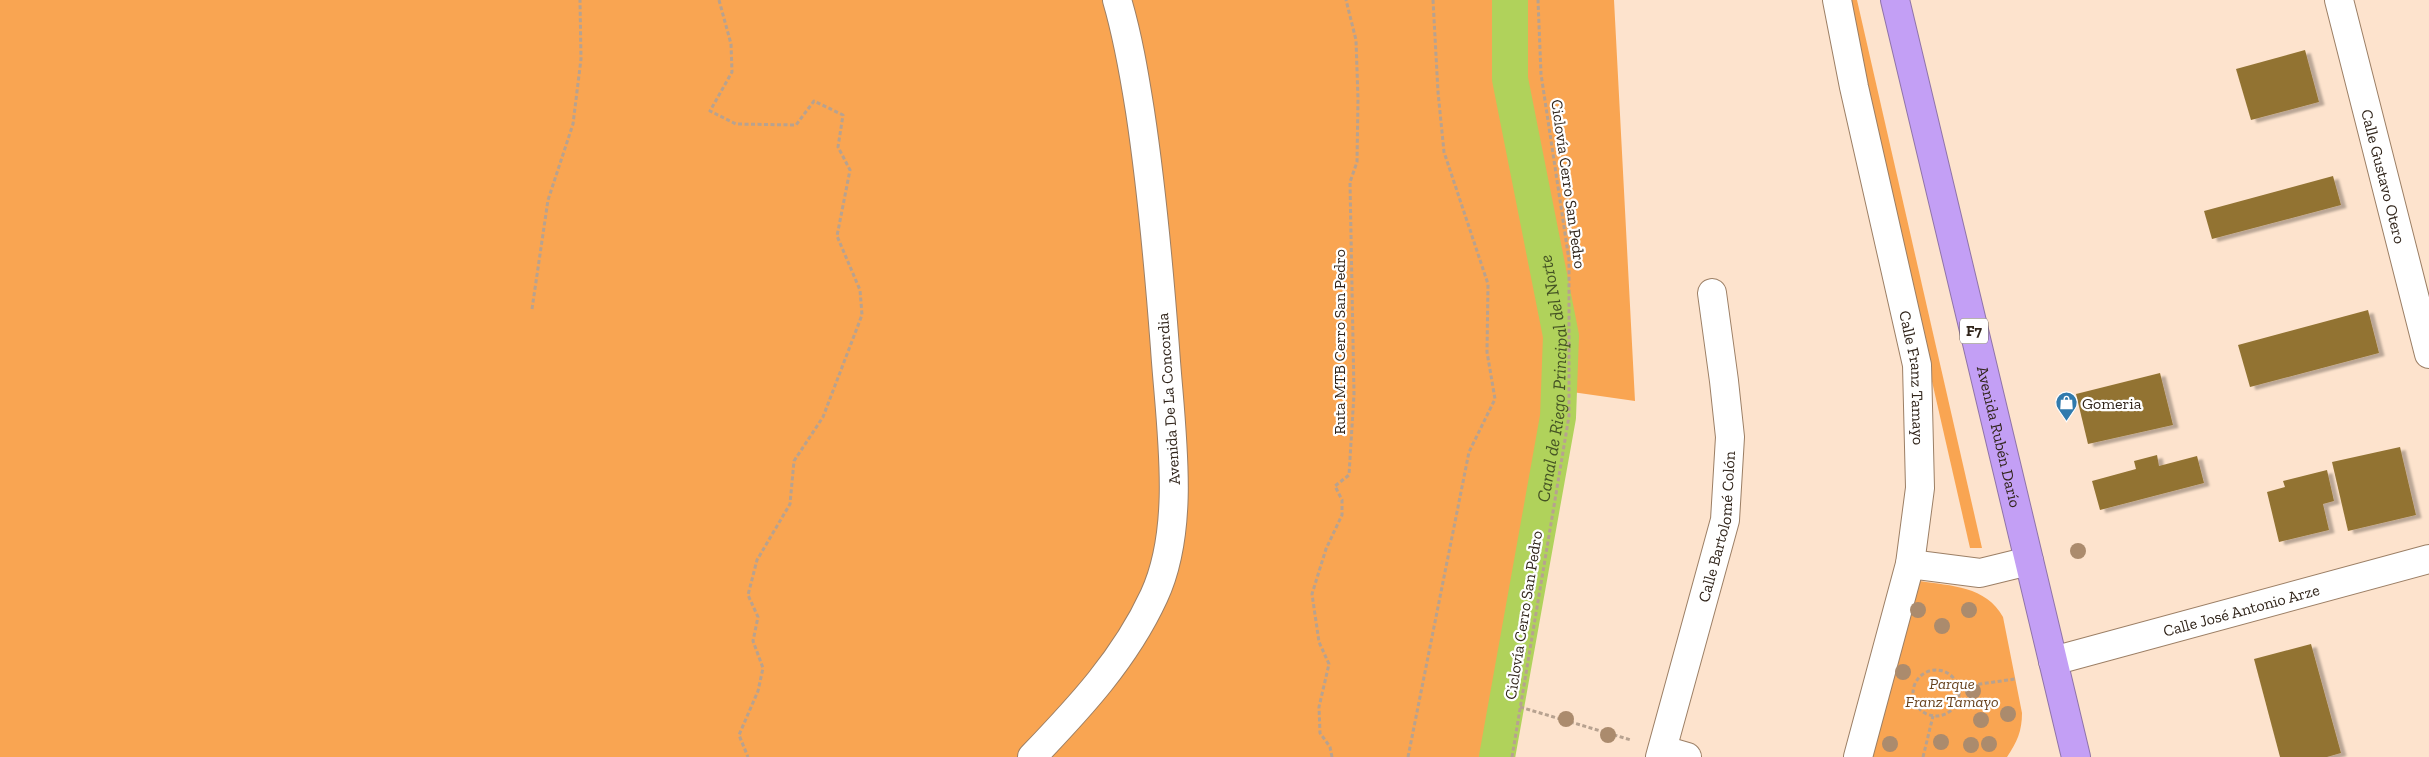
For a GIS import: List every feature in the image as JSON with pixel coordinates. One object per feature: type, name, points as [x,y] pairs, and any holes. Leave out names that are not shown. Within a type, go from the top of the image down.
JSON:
[{"type":"highway","name":"Avenida Rubén Darío","points":[[1895,0],[2076,757]]},
{"type":"street","name":"Avenida De La Concordia","points":[[1032,757],[1078,710],[1123,652],[1154,595],[1170,543],[1174,482],[1160,282],[1149,167],[1128,35],[1117,0]]},
{"type":"street","name":"Calle Franz Tamayo","points":[[1837,0],[1854,87],[1917,365],[1920,488],[1910,564],[1858,757]]},
{"type":"street","name":"Calle Gustavo Otero","points":[[2339,0],[2429,354]]},
{"type":"street","name":"Calle Bartolomé Colón","points":[[1670,755],[1725,520],[1730,437],[1712,293]]},
{"type":"street","name":"Calle José Antonio Arze","points":[[2053,661],[2429,559]]},
{"type":"street","points":[[1910,564],[1980,573],[2029,561]]},
{"type":"path","points":[[532,309],[548,200],[573,124],[581,60],[580,0]]},
{"type":"path","points":[[719,0],[731,44],[732,72],[710,110],[736,124],[796,125],[814,101],[843,115],[838,147],[850,170],[837,236],[860,290],[862,315],[823,417],[794,461],[790,504],[757,560],[750,586],[748,595],[758,617],[752,641],[762,668],[758,691],[739,735],[748,757]]},
{"type":"path","name":"Ruta MTB Cerro San Pedro","points":[[1332,757],[1330,747],[1320,733],[1319,707],[1329,664],[1319,642],[1312,594],[1326,549],[1342,515],[1342,500],[1335,486],[1349,475],[1354,394],[1350,182],[1357,162],[1358,100],[1356,40],[1346,0]]},
{"type":"path","points":[[1408,757],[1469,452],[1494,399],[1486,352],[1488,284],[1444,152],[1438,92],[1433,0]]},
{"type":"path","name":"Ciclovía Cerro San Pedro","points":[[1512,757],[1569,416],[1569,260],[1541,74],[1538,0]]},
{"type":"path","points":[[1935,670],[1943,671],[1956,680],[1959,687],[1960,695],[1954,709],[1940,716],[1933,716],[1920,710],[1913,696],[1916,681],[1921,675],[1935,670]]},
{"type":"path","points":[[1959,687],[2015,679]]},
{"type":"path","points":[[1520,707],[1670,755]]},
{"type":"path","points":[[1923,757],[1933,716]]},
{"type":"green space","points":[[0,0],[1614,0],[1635,401],[1551,389],[1486,757],[0,757]]},
{"type":"green space","points":[[1849,0],[1857,0],[1982,548],[1970,548],[1866,92]]},
{"type":"green space","name":"Parque Franz Tamayo","points":[[1920,581],[1955,586],[1977,593],[1996,607],[2003,617],[2022,713],[2018,736],[2007,757],[1869,757]]},
{"type":"building","points":[[2305,50],[2319,102],[2251,120],[2236,69]]},
{"type":"building","points":[[2333,176],[2341,205],[2212,239],[2204,211]]},
{"type":"building","points":[[2368,310],[2379,353],[2250,387],[2238,345]]},
{"type":"building","points":[[2160,373],[2173,425],[2088,444],[2076,394]]},
{"type":"building","points":[[2400,447],[2416,515],[2348,531],[2332,462]]},
{"type":"building","points":[[2157,455],[2159,466],[2197,456],[2204,483],[2100,510],[2092,481],[2136,469],[2134,461]]},
{"type":"building","points":[[2327,470],[2334,501],[2323,504],[2329,530],[2279,542],[2267,492],[2285,487],[2283,481]]},
{"type":"building","points":[[2311,644],[2341,753],[2327,757],[2280,757],[2254,659]]},
{"type":"waterway","name":"Canal de Riego Principal del Norte","points":[[1497,757],[1558,417],[1561,336],[1510,79],[1510,0]]},
{"type":"place","name":"Gomeria","points":[[2066,422]]}]
